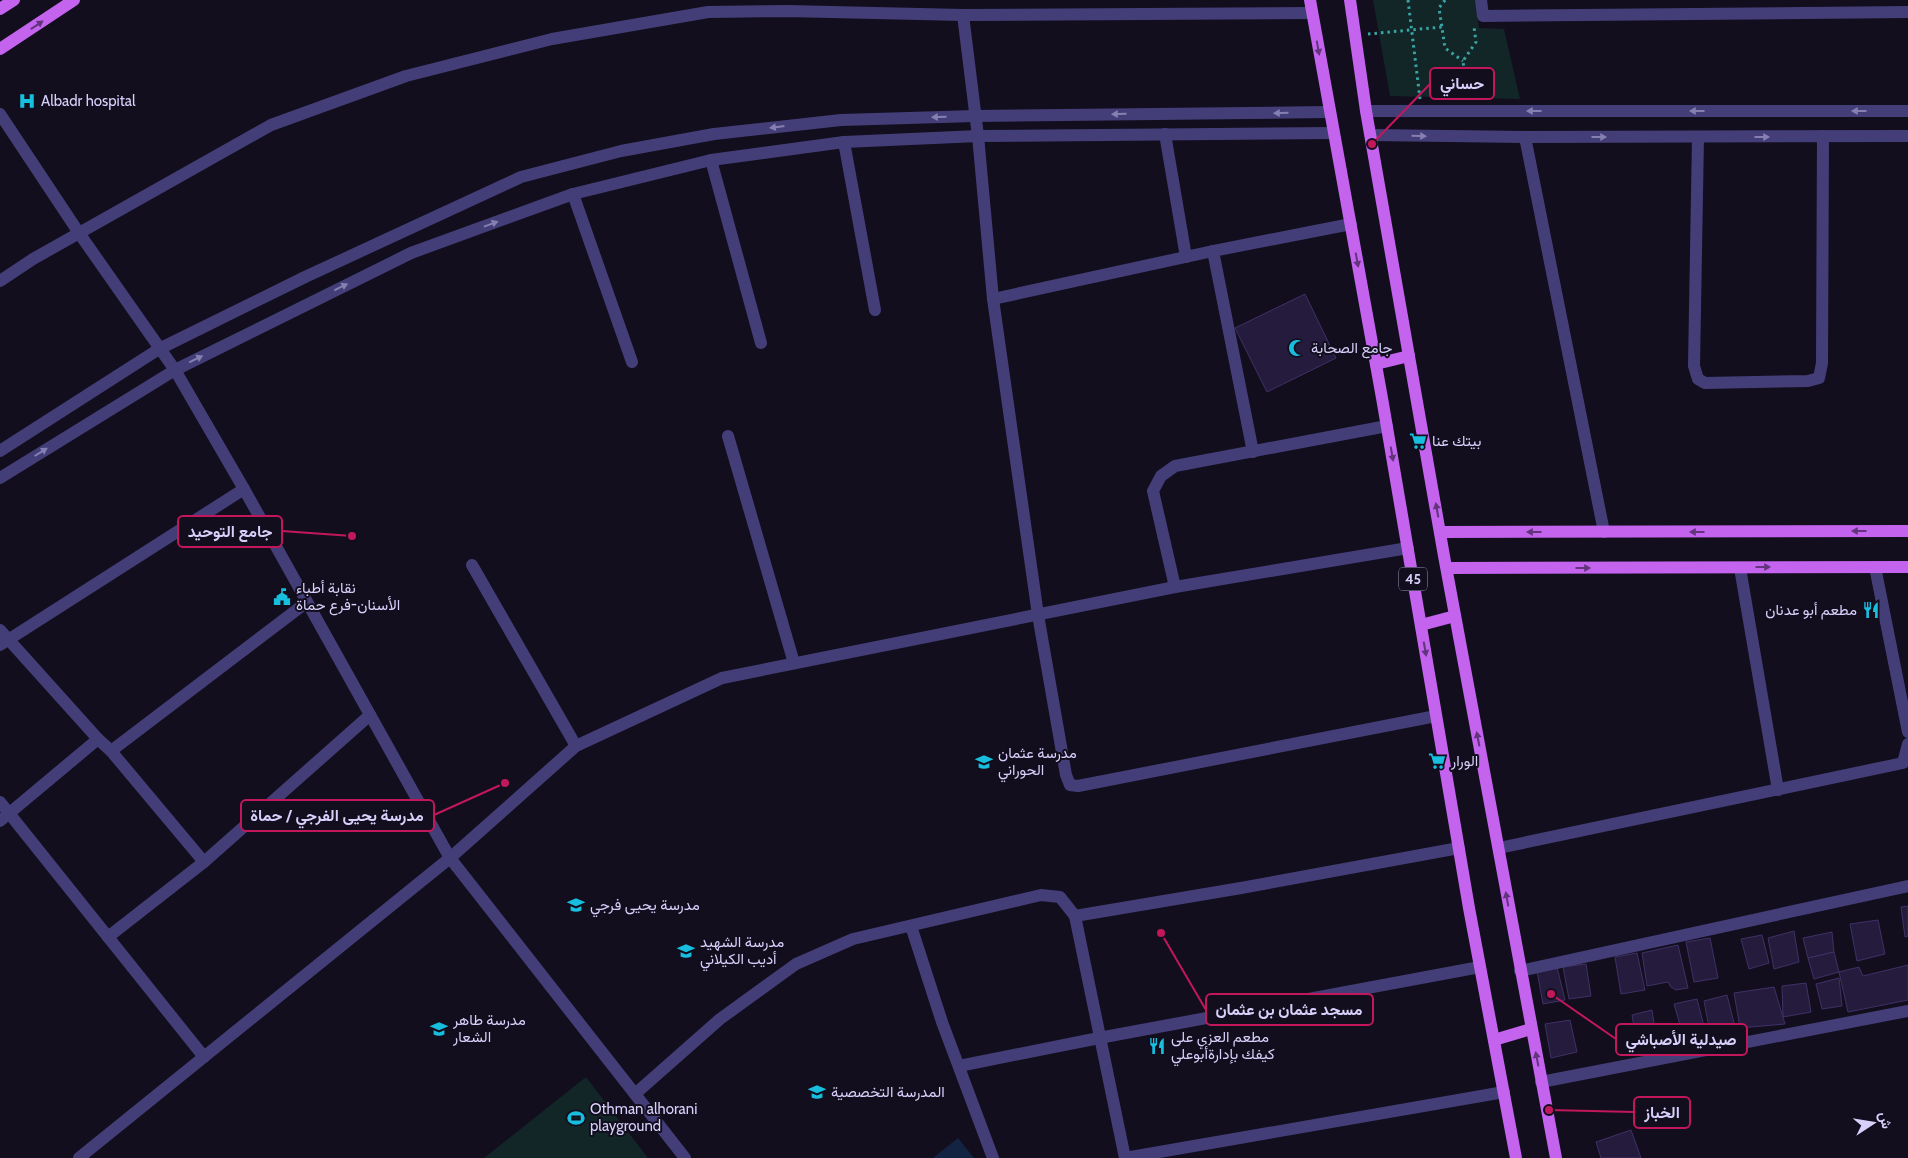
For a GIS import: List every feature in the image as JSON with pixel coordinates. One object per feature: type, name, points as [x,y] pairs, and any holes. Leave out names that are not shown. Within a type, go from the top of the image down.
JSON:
[{"type":"main road","points":[[0,9],[14,0]]},
{"type":"main road","points":[[0,49],[74,0]]},
{"type":"main road","name":"45","points":[[1350,0],[1370,135],[1446,568],[1556,1158]]},
{"type":"main road","name":"45","points":[[1311,6],[1387,426],[1480,967],[1516,1158]]},
{"type":"main road","points":[[1376,364],[1409,356]]},
{"type":"main road","points":[[1440,532],[1908,531]]},
{"type":"main road","points":[[1446,568],[1908,567]]},
{"type":"main road","points":[[1421,625],[1456,616]]},
{"type":"main road","points":[[1494,1040],[1531,1029]]},
{"type":"street","points":[[1481,0],[1483,16],[1822,6],[1908,12]]},
{"type":"street","points":[[0,281],[33,259],[271,125],[406,76],[552,39],[708,12],[787,11],[963,15],[1311,6]]},
{"type":"street","points":[[963,15],[978,136],[992,299],[1038,614],[1066,775],[1070,785],[1078,786],[1436,716]]},
{"type":"street","points":[[1366,111],[1908,112]]},
{"type":"street","points":[[0,451],[159,349],[305,276],[520,177],[620,151],[714,134],[841,120],[975,116],[1330,112]]},
{"type":"street","points":[[0,114],[79,233],[174,370],[244,489],[450,858],[685,1158]]},
{"type":"street","points":[[0,478],[174,370],[411,253],[573,194],[711,160],[844,142],[978,136],[1334,133]]},
{"type":"street","points":[[1165,134],[1186,257]]},
{"type":"street","points":[[1370,135],[1525,137],[1908,136]]},
{"type":"street","points":[[1698,137],[1694,366],[1698,379],[1706,383],[1808,381],[1819,378],[1822,364],[1823,136]]},
{"type":"street","points":[[1525,137],[1604,532]]},
{"type":"street","points":[[844,142],[876,310]]},
{"type":"street","points":[[711,160],[761,343]]},
{"type":"street","points":[[573,194],[632,362]]},
{"type":"street","points":[[992,299],[1350,224]]},
{"type":"street","points":[[1212,252],[1253,452]]},
{"type":"street","points":[[1175,587],[1153,491],[1160,476],[1175,466],[1387,426]]},
{"type":"street","points":[[728,436],[794,663]]},
{"type":"street","points":[[204,862],[111,750],[98,739],[3,639],[244,489]]},
{"type":"street","points":[[79,1158],[450,858],[576,746],[722,678],[1175,587],[1408,548]]},
{"type":"street","points":[[472,566],[576,746]]},
{"type":"street","points":[[1875,567],[1908,732]]},
{"type":"street","points":[[1740,568],[1778,790]]},
{"type":"street","points":[[111,750],[307,602]]},
{"type":"street","points":[[108,937],[204,862],[370,715]]},
{"type":"street","points":[[5,817],[98,739]]},
{"type":"street","points":[[1499,848],[1903,763],[1908,744]]},
{"type":"street","points":[[0,802],[5,817],[108,937],[204,1057]]},
{"type":"street","points":[[1075,916],[1242,888],[1459,848]]},
{"type":"street","points":[[1520,972],[1908,886]]},
{"type":"street","points":[[635,1094],[720,1019],[796,964],[853,939],[1041,895],[1060,897],[1075,916],[1125,1158],[1504,1092]]},
{"type":"street","points":[[911,926],[942,1022],[993,1158]]},
{"type":"street","points":[[958,1066],[1480,967]]},
{"type":"street","points":[[1541,1082],[1908,1011]]},
{"type":"path","points":[[1408,0],[1422,111]]},
{"type":"path","points":[[1445,0],[1440,8],[1445,48],[1462,61]]},
{"type":"path","points":[[1468,111],[1462,61],[1476,42],[1474,26]]},
{"type":"path","points":[[1355,36],[1442,28]]},
{"type":"green space","points":[[1373,0],[1475,0],[1479,28],[1504,29],[1520,99],[1390,96]]},
{"type":"green space","name":"Othman alhorani playground","points":[[586,1077],[648,1158],[484,1158]]},
{"type":"water","points":[[958,1138],[974,1158],[933,1158]]},
{"type":"building","points":[[1305,294],[1336,358],[1267,392],[1235,328]]},
{"type":"building","points":[[1908,906],[1908,936],[1905,937],[1901,907]]},
{"type":"building","points":[[1878,920],[1885,954],[1857,961],[1850,924]]},
{"type":"building","points":[[1794,931],[1799,962],[1774,969],[1768,938]]},
{"type":"building","points":[[1832,932],[1834,952],[1808,958],[1803,938]]},
{"type":"building","points":[[1762,935],[1769,963],[1749,969],[1741,939]]},
{"type":"building","points":[[1710,938],[1718,978],[1694,982],[1686,942]]},
{"type":"building","points":[[1678,945],[1688,988],[1676,990],[1668,982],[1647,986],[1642,953]]},
{"type":"building","points":[[1834,952],[1839,972],[1814,979],[1808,958]]},
{"type":"building","points":[[1637,953],[1645,990],[1621,994],[1615,957]]},
{"type":"building","points":[[1586,964],[1591,996],[1569,999],[1563,967]]},
{"type":"building","points":[[1908,965],[1908,1000],[1848,1012],[1839,972],[1859,967],[1863,976]]},
{"type":"building","points":[[1557,967],[1565,1000],[1543,1004],[1537,971]]},
{"type":"building","points":[[1839,978],[1842,1006],[1822,1009],[1816,984]]},
{"type":"building","points":[[1806,983],[1811,1012],[1783,1017],[1782,986]]},
{"type":"building","points":[[1774,987],[1785,1024],[1740,1028],[1734,993]]},
{"type":"building","points":[[1727,995],[1735,1027],[1710,1032],[1704,1001]]},
{"type":"building","points":[[1697,999],[1705,1030],[1683,1035],[1674,1004]]},
{"type":"building","points":[[1652,1010],[1657,1043],[1637,1046],[1632,1015]]},
{"type":"building","points":[[1570,1020],[1577,1052],[1551,1058],[1545,1024]]},
{"type":"building","points":[[1631,1130],[1641,1158],[1601,1158],[1596,1142]]},
{"type":"place","name":"Albadr hospital","points":[[27,101]]},
{"type":"place","name":"حساني","points":[[1372,144]]},
{"type":"place","name":"جامع الصحابة","points":[[1297,348]]},
{"type":"place","name":"بيتك عنا","points":[[1418,441]]},
{"type":"place","name":"جامع التوحيد","points":[[352,536]]},
{"type":"place","name":"نقابة أطباء الأسنان-فرع حماة","points":[[282,597]]},
{"type":"place","name":"مطعم أبو عدنان","points":[[1871,610]]},
{"type":"place","name":"الورار","points":[[1437,761]]},
{"type":"place","name":"مدرسة عثمان الحوراني","points":[[984,762]]},
{"type":"place","name":"مدرسة يحيى الفرجي / حماة","points":[[505,783]]},
{"type":"place","name":"مدرسة يحيى فرجي","points":[[576,905]]},
{"type":"place","name":"مسجد عثمان بن عثمان","points":[[1161,933]]},
{"type":"place","name":"مدرسة الشهيد أديب الكيلاني","points":[[686,951]]},
{"type":"place","name":"صيدلية الأصباشي","points":[[1551,994]]},
{"type":"place","name":"مدرسة طاهر الشعار","points":[[439,1029]]},
{"type":"place","name":"مطعم العزي على كيفك بإدارةأبوعلي","points":[[1157,1046]]},
{"type":"place","name":"المدرسة التخصصية","points":[[817,1092]]},
{"type":"place","name":"الخباز","points":[[1549,1110]]},
{"type":"place","name":"Othman alhorani playground","points":[[576,1118]]}]
